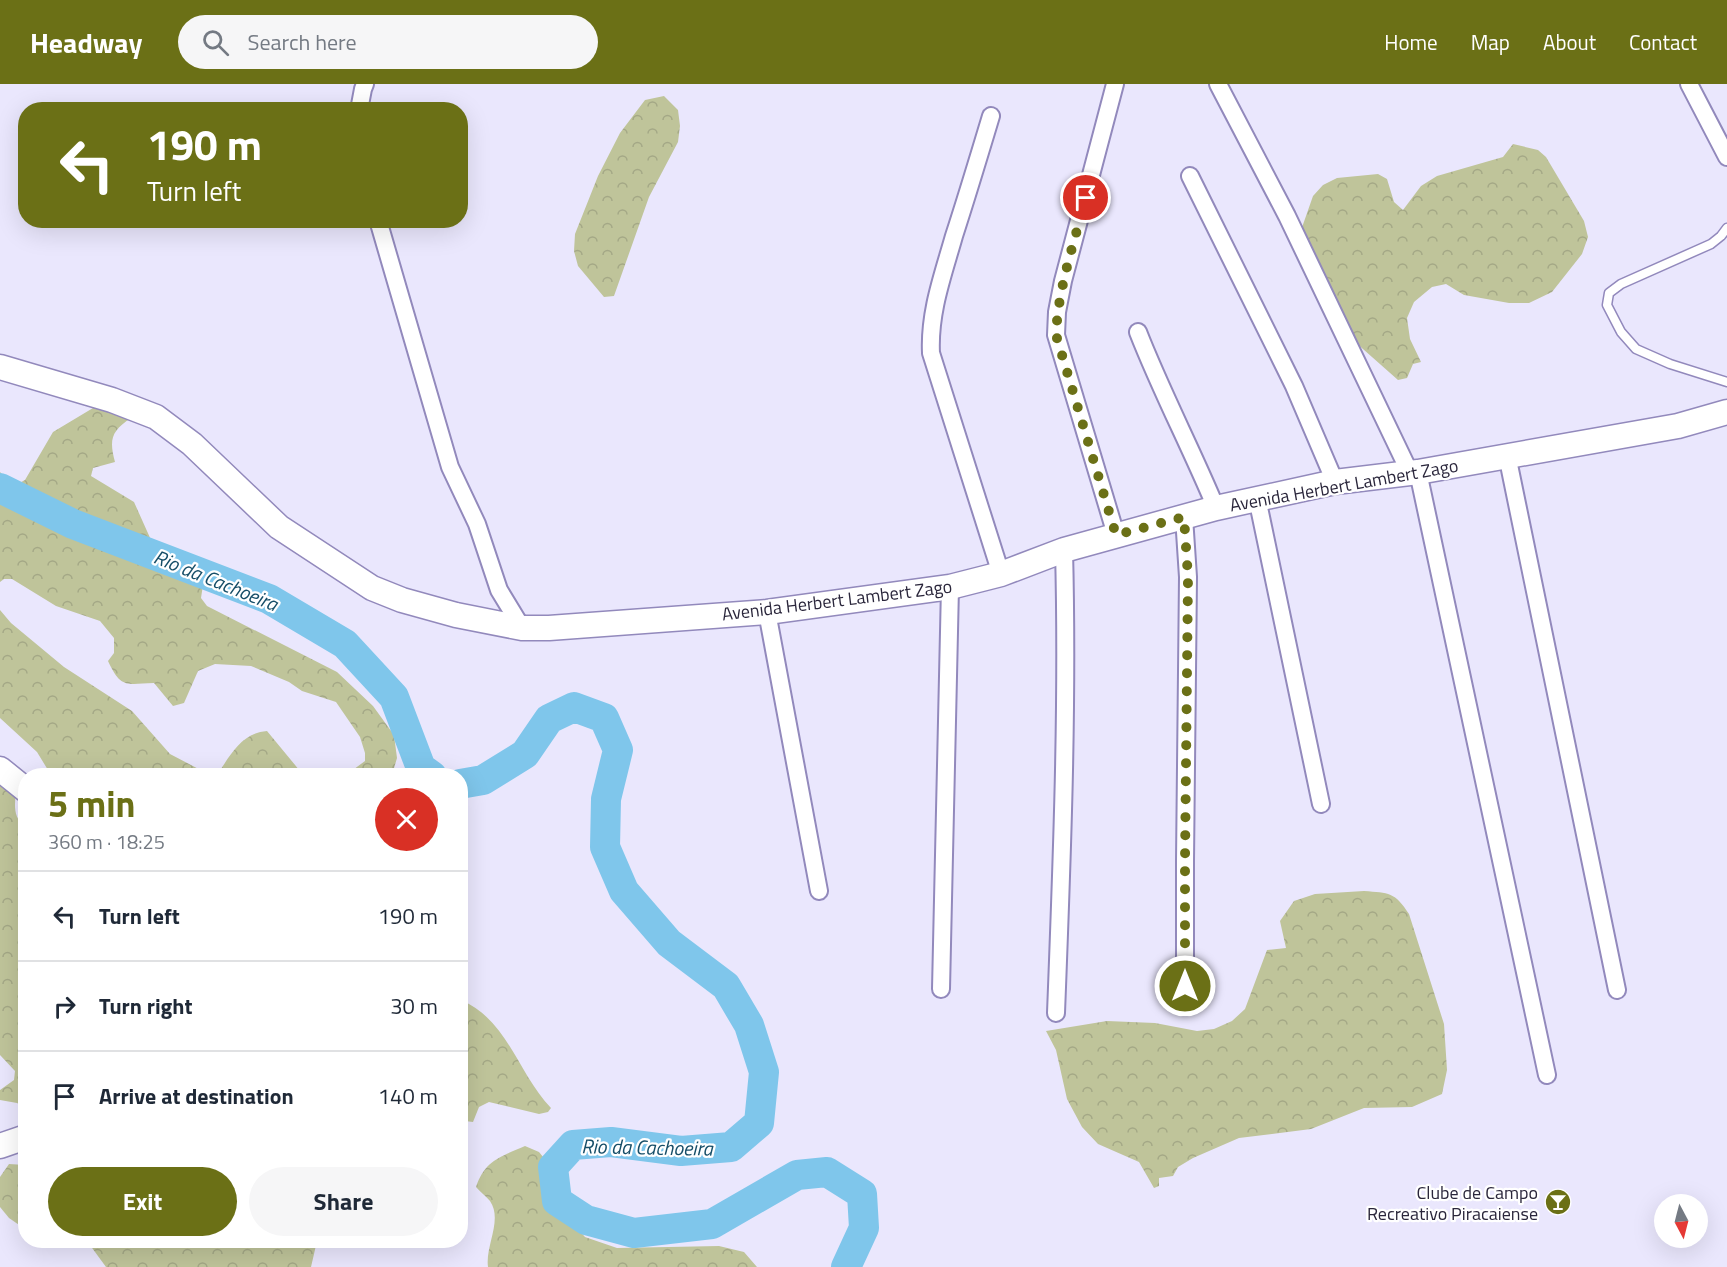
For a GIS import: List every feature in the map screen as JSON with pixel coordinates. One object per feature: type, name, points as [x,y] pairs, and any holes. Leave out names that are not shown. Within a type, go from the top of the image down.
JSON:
[{"type":"street","points":[[361,102],[365,84]]},
{"type":"street","points":[[1115,84],[1063,281],[1057,312],[1056,335],[1116,535]]},
{"type":"street","points":[[1218,84],[1287,216],[1414,472],[1547,1075]]},
{"type":"street","points":[[1689,84],[1727,157]]},
{"type":"street","points":[[991,116],[940,283],[930,333],[931,353],[1001,574]]},
{"type":"street","points":[[1190,176],[1294,386],[1335,482]]},
{"type":"street","points":[[379,228],[450,467],[477,524],[499,590],[522,628]]},
{"type":"street","points":[[1138,332],[1156,378],[1216,508]]},
{"type":"street","name":"Avenida Herbert Lambert Zago","points":[[0,367],[112,400],[156,417],[192,444],[279,527],[372,588],[402,600],[456,615],[522,628],[767,612],[950,587],[1001,574],[1064,550],[1257,498],[1335,482],[1414,472],[1678,426],[1727,412]]},
{"type":"street","points":[[1507,455],[1617,990]]},
{"type":"street","points":[[1257,498],[1321,804]]},
{"type":"street","points":[[1184,517],[1188,577],[1185,1007]]},
{"type":"street","points":[[1056,1013],[1062,855],[1064,550]]},
{"type":"street","points":[[941,988],[950,587]]},
{"type":"street","points":[[767,612],[819,891]]},
{"type":"street","points":[[0,770],[18,784]]},
{"type":"street","points":[[0,1146],[18,1140]]},
{"type":"lane","points":[[1727,228],[1711,244],[1621,284],[1609,293],[1607,305],[1621,332],[1636,349],[1670,364],[1727,382]]},
{"type":"green space","points":[[664,96],[678,110],[680,126],[678,142],[649,197],[614,296],[604,297],[578,266],[574,251],[575,234],[598,176],[620,133],[645,100]]},
{"type":"green space","points":[[1513,144],[1538,150],[1546,157],[1584,221],[1588,237],[1582,254],[1552,292],[1529,303],[1509,303],[1464,295],[1446,284],[1432,287],[1414,302],[1407,318],[1410,339],[1421,362],[1413,364],[1407,378],[1398,380],[1346,334],[1299,236],[1313,196],[1323,185],[1337,178],[1378,174],[1387,179],[1394,202],[1403,210],[1421,186],[1437,176],[1503,157]]},
{"type":"green space","points":[[103,402],[131,418],[119,427],[113,437],[112,448],[115,462],[93,468],[91,476],[134,502],[151,540],[203,585],[201,598],[207,606],[337,672],[373,706],[394,735],[397,758],[394,768],[356,768],[365,761],[365,753],[360,737],[336,702],[302,691],[289,682],[251,666],[215,664],[198,671],[184,703],[173,706],[154,683],[131,684],[121,681],[108,661],[114,653],[114,638],[100,621],[56,606],[12,579],[4,579],[0,582],[0,472],[14,486],[25,480],[53,432]]},
{"type":"green space","points":[[0,610],[11,623],[64,667],[132,711],[170,754],[197,768],[47,768],[37,752],[0,718]]},
{"type":"green space","points":[[267,731],[298,768],[222,768],[243,741]]},
{"type":"green space","points":[[0,769],[17,782],[15,800],[18,819],[18,1104],[0,1100],[0,1090],[14,1080],[15,1071],[0,1055]]},
{"type":"green space","points":[[1364,891],[1391,895],[1400,901],[1409,914],[1444,1024],[1447,1070],[1442,1094],[1412,1107],[1364,1108],[1311,1129],[1239,1138],[1193,1158],[1178,1167],[1173,1176],[1159,1178],[1159,1186],[1154,1188],[1139,1162],[1098,1144],[1082,1127],[1067,1099],[1056,1050],[1046,1031],[1107,1021],[1155,1023],[1197,1031],[1214,1029],[1232,1021],[1245,1009],[1267,950],[1286,948],[1280,921],[1294,901],[1315,894]]},
{"type":"green space","points":[[468,1004],[477,1009],[501,1034],[551,1108],[548,1112],[539,1114],[489,1102],[479,1107],[473,1122],[468,1121]]},
{"type":"green space","points":[[525,1146],[539,1152],[548,1163],[578,1229],[585,1237],[617,1248],[719,1246],[744,1252],[757,1267],[488,1267],[495,1216],[494,1208],[476,1187],[484,1171],[494,1160]]},
{"type":"green space","points":[[9,1164],[18,1165],[18,1224],[0,1207],[0,1177]]},
{"type":"green space","points":[[92,1248],[315,1248],[311,1267],[106,1267]]},
{"type":"waterway","name":"Rio da Cachoeira","points":[[0,488],[73,524],[269,599],[345,644],[394,697],[421,768]]},
{"type":"waterway","name":"Rio da Cachoeira","points":[[468,783],[483,780],[525,754],[549,719],[574,707],[604,718],[618,750],[606,799],[605,847],[624,891],[669,943],[726,986],[749,1025],[764,1072],[759,1123],[731,1147],[681,1151],[611,1142],[573,1145],[553,1167],[557,1201],[586,1220],[634,1233],[712,1224],[797,1175],[827,1172],[862,1194],[864,1228],[846,1267]]},
{"type":"place","name":"Clube de Campo Recreativo Piracaiense","points":[[1558,1202]]},
{"type":"route","points":[[1086,198],[1063,281],[1057,312],[1056,335],[1116,535],[1184,517],[1188,577],[1185,986]]}]
